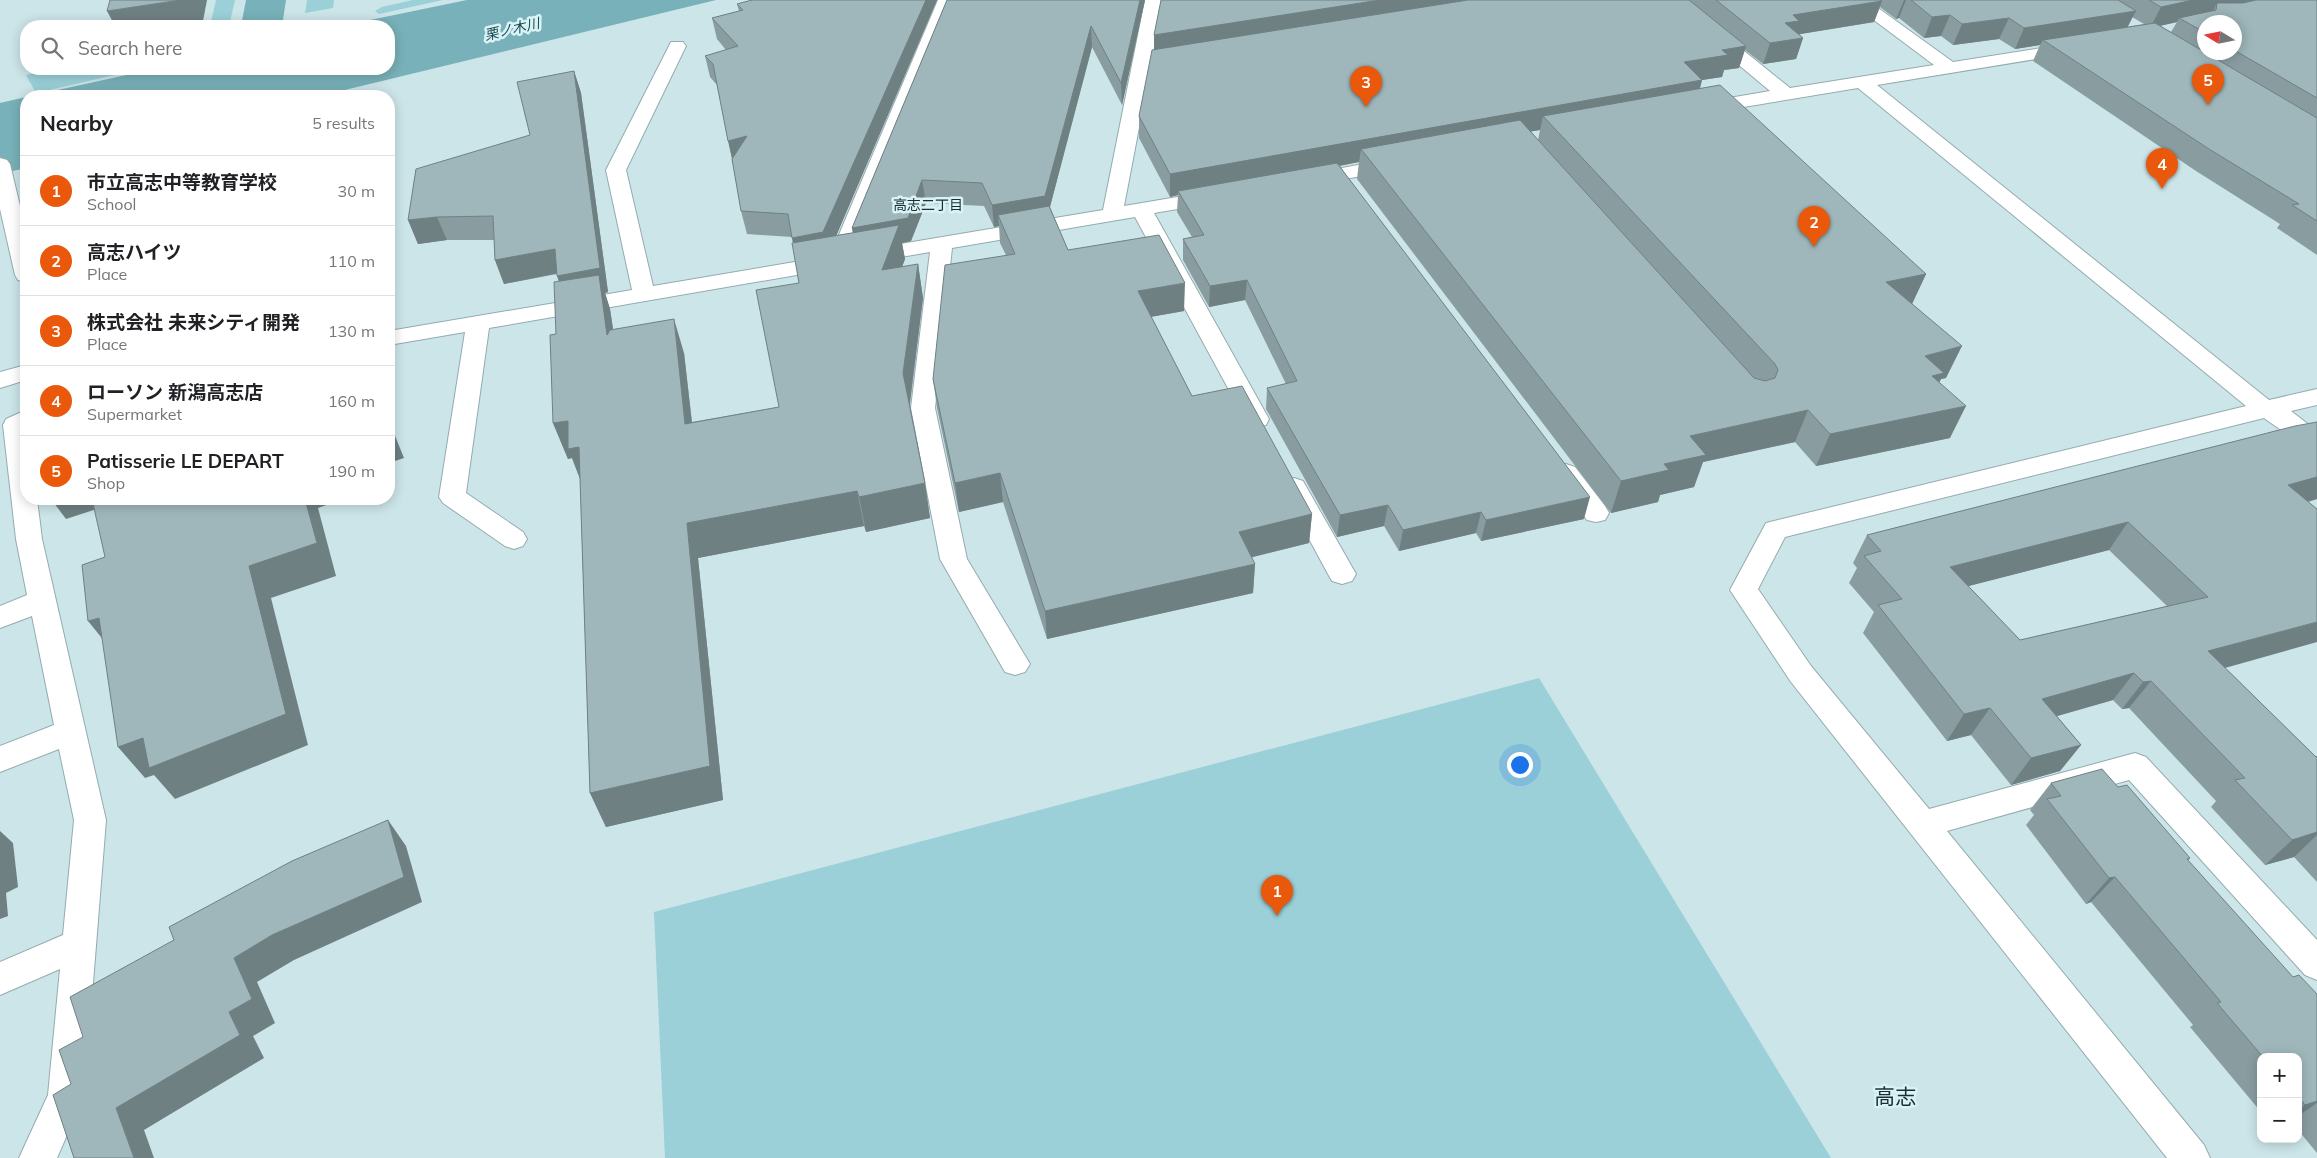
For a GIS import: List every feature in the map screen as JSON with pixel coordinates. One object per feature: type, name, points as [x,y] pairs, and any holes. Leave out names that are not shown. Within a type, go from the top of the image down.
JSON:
[{"type":"street","points":[[838,262],[946,0]]},
{"type":"street","points":[[1112,216],[1154,0]]},
{"type":"street","points":[[1670,0],[1784,93]]},
{"type":"street","points":[[1856,0],[1947,66]]},
{"type":"street","points":[[1686,111],[1947,66],[2090,45]]},
{"type":"street","points":[[644,296],[616,170],[677,46]]},
{"type":"street","points":[[1141,66],[1200,57]]},
{"type":"street","points":[[1862,82],[2268,409],[2317,444]]},
{"type":"street","points":[[1293,183],[1346,182],[1416,160]]},
{"type":"street","points":[[0,164],[5,192],[20,242]]},
{"type":"street","points":[[395,337],[1112,216],[1236,193]]},
{"type":"street","points":[[1142,210],[1266,435]]},
{"type":"street","points":[[0,251],[20,245]]},
{"type":"street","points":[[942,245],[923,408],[954,559],[1015,664]]},
{"type":"street","points":[[478,322],[452,497],[514,539]]},
{"type":"street","points":[[0,380],[20,374]]},
{"type":"street","points":[[2191,1158],[1801,674],[1744,590],[1775,530],[2073,455],[2317,397]]},
{"type":"street","points":[[20,422],[15,425],[20,466]]},
{"type":"street","points":[[1554,458],[1596,513]]},
{"type":"street","points":[[1285,470],[1342,574]]},
{"type":"street","points":[[25,505],[29,539],[90,820],[66,1096],[38,1158]]},
{"type":"street","points":[[0,617],[42,601]]},
{"type":"street","points":[[0,759],[71,732]]},
{"type":"street","points":[[1922,824],[2135,766],[2317,964]]},
{"type":"street","points":[[0,979],[80,944]]},
{"type":"shaded area","points":[[216,0],[235,0],[230,20],[211,20]]},
{"type":"shaded area","points":[[307,0],[334,0],[333,8],[305,13]]},
{"type":"shaded area","points":[[413,0],[443,0],[379,14],[375,11],[382,7]]},
{"type":"shaded area","points":[[26,75],[115,75],[49,90],[34,90]]},
{"type":"shaded area","points":[[1539,678],[1831,1158],[665,1158],[654,912]]},
{"type":"water","points":[[246,0],[286,0],[283,20],[242,20]]},
{"type":"water","name":"栗ノ木川","points":[[467,0],[716,0],[345,90],[58,90],[126,75],[395,75],[395,20],[370,20]]},
{"type":"water","points":[[20,98],[20,169],[0,174],[0,103]]},
{"type":"building","points":[[110,0],[181,0],[107,11]]},
{"type":"building","points":[[752,0],[926,0],[823,232],[792,238],[788,214],[741,211],[732,159],[747,136],[728,141],[713,64],[705,56],[738,46],[712,18],[743,10],[737,4]]},
{"type":"building","points":[[947,0],[1140,0],[1121,83],[1091,26],[1045,196],[992,205],[982,183],[922,180],[908,218],[852,228]]},
{"type":"building","points":[[1161,0],[1380,0],[1154,35]]},
{"type":"building","points":[[1468,0],[1689,0],[1746,46],[1722,50],[1728,55],[1684,62],[1702,80],[1170,174],[1139,116],[1152,50]]},
{"type":"building","points":[[1716,0],[1882,1],[1793,15],[1799,21],[1785,23],[1803,38],[1770,43]]},
{"type":"building","points":[[1911,0],[2118,0],[2136,11],[2024,28],[2009,18],[1962,24],[1950,15],[1932,17]]},
{"type":"building","points":[[2149,0],[2193,0],[2161,7]]},
{"type":"building","points":[[2256,0],[2317,0],[2317,98],[2242,55],[2242,15],[2197,15],[2197,28],[2179,18],[2216,10],[2217,3],[2243,3]]},
{"type":"building","points":[[2155,23],[2197,48],[2197,60],[2218,60],[2317,118],[2317,221],[2292,205],[2299,204],[2209,149],[2043,40]]},
{"type":"building","points":[[574,71],[600,268],[557,276],[555,249],[495,260],[493,216],[437,217],[408,220],[416,169],[530,135],[517,82]]},
{"type":"building","points":[[1720,85],[1926,274],[1886,282],[1962,346],[1925,356],[1944,373],[1932,376],[1966,406],[1830,434],[1808,410],[1690,436],[1706,455],[1664,464],[1669,470],[1621,481],[1361,149],[1520,120],[1754,378],[1765,381],[1775,378],[1778,370],[1775,364],[1543,116]]},
{"type":"building","points":[[1337,163],[1590,497],[1486,520],[1481,512],[1403,530],[1388,505],[1340,515],[1267,388],[1297,381],[1247,280],[1210,286],[1183,239],[1204,235],[1178,191]]},
{"type":"building","points":[[1049,206],[1068,250],[1159,235],[1185,283],[1138,291],[1192,396],[1242,386],[1312,514],[1239,532],[1255,564],[1045,611],[1000,473],[955,483],[933,379],[945,265],[1015,254],[998,215]]},
{"type":"building","points":[[899,225],[882,270],[918,264],[903,373],[925,483],[859,497],[857,491],[687,523],[710,766],[590,793],[579,447],[568,449],[568,421],[553,423],[550,335],[556,334],[554,282],[599,275],[607,335],[610,330],[674,319],[685,424],[779,407],[756,290],[799,283],[792,243]]},
{"type":"building","points":[[2317,422],[2317,477],[2288,485],[2317,509],[2317,622],[2208,651],[2317,756],[2317,832],[2292,840],[2235,780],[2245,778],[2151,681],[2143,682],[2134,673],[2042,699],[2081,745],[2031,758],[1990,708],[1964,714],[1878,605],[1902,599],[1864,556],[1881,551],[1867,535]],"holes":[[[2128,522],[2208,597],[2020,640],[1950,567]]]},
{"type":"building","points":[[93,505],[307,505],[317,543],[249,566],[286,714],[149,768],[143,738],[118,747],[99,618],[88,621],[82,565],[105,557]]},
{"type":"building","points":[[2102,769],[2118,787],[2127,785],[2190,858],[2187,859],[2293,977],[2299,975],[2317,994],[2317,1101],[2305,1105],[2302,1102],[2302,1053],[2260,1053],[2217,1003],[2221,1002],[2115,877],[2109,878],[2047,799],[2061,796],[2051,783]]},
{"type":"building","points":[[388,820],[404,877],[272,935],[234,958],[252,999],[229,1012],[240,1035],[116,1108],[134,1158],[74,1158],[53,1095],[71,1084],[59,1050],[83,1037],[70,997],[174,940],[169,927],[292,861]]},
{"type":"place","name":"Patisserie LE DEPART","points":[[2208,105]]},
{"type":"place","name":"株式会社 未来シティ開発","points":[[1366,107]]},
{"type":"place","name":"ローソン 新潟高志店","points":[[2162,189]]},
{"type":"place","name":"高志ハイツ","points":[[1814,247]]},
{"type":"place","name":"市立高志中等教育学校","points":[[1277,916]]},
{"type":"district","name":"高志二丁目","points":[[928,205]]},
{"type":"district","name":"高志","points":[[1895,1096]]}]
